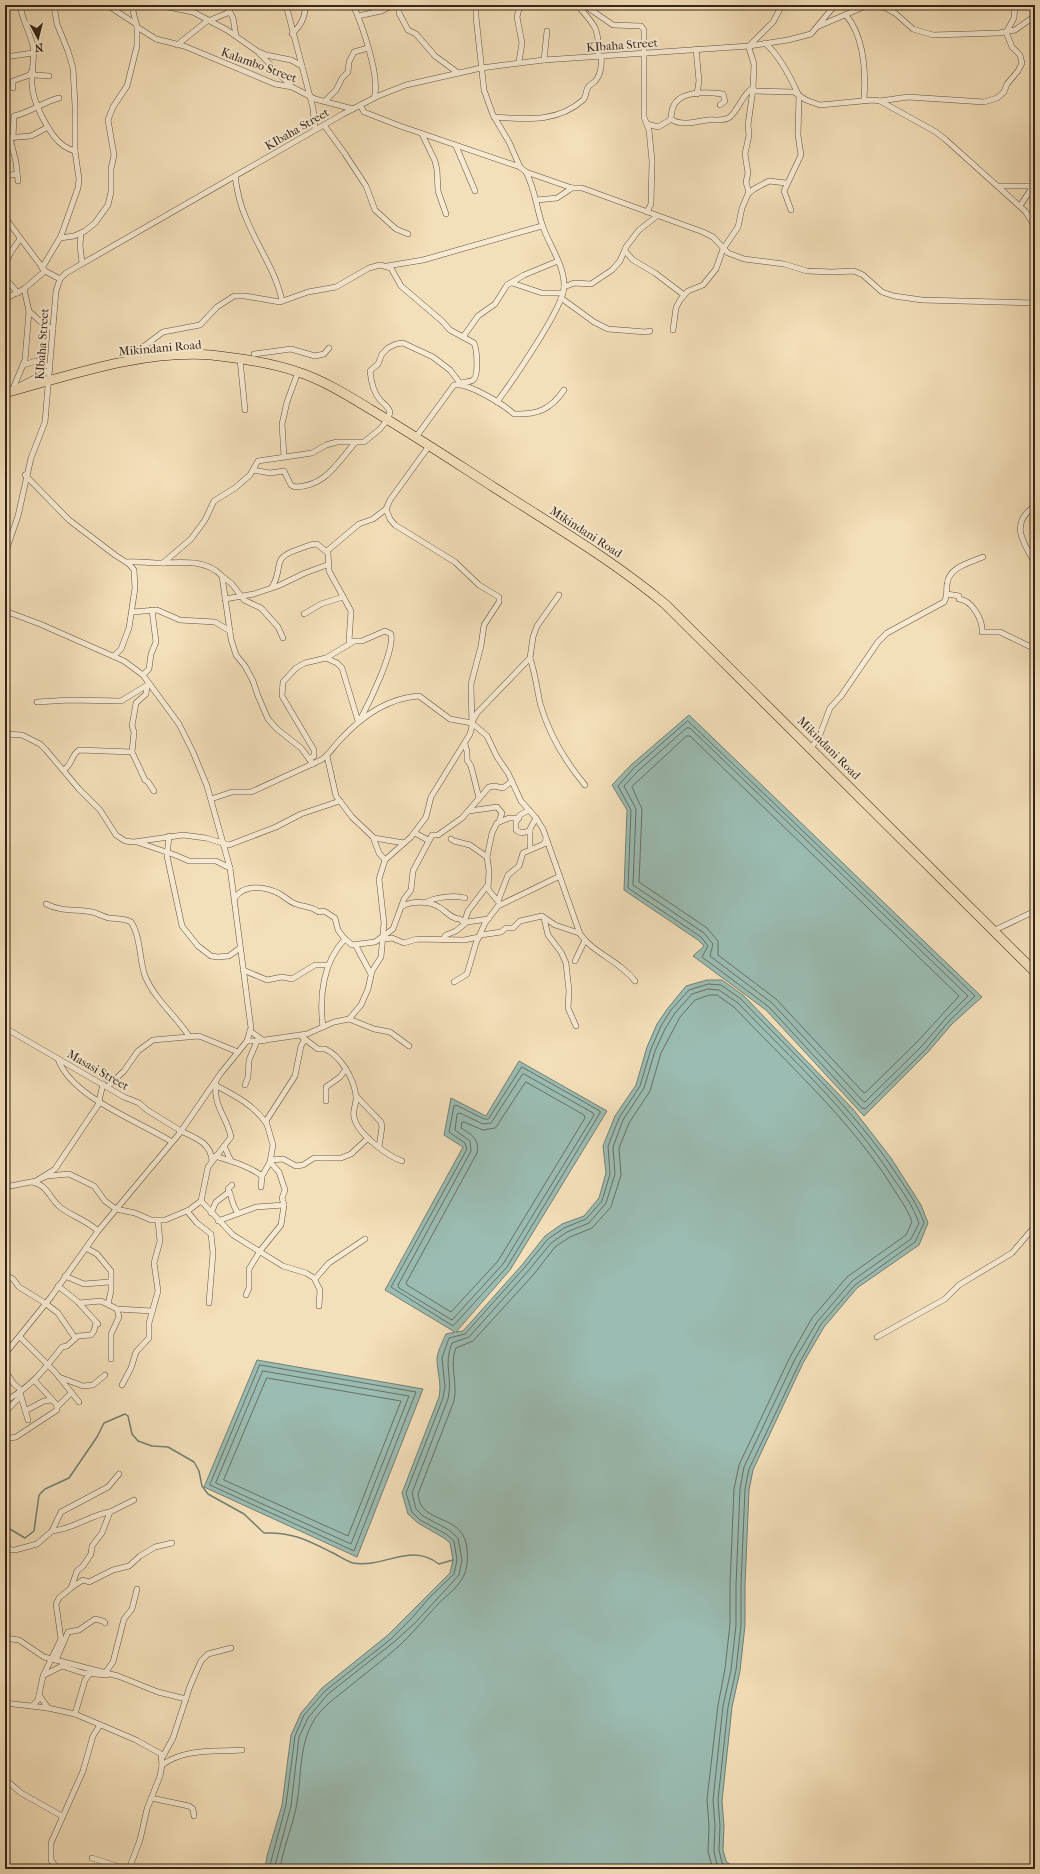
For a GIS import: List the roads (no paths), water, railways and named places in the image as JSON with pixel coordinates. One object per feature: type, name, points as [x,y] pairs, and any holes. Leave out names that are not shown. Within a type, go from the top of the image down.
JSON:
[{"type":"highway","name":"Mikindani Road","points":[[10,390],[49,382],[88,369],[124,362],[180,356],[209,355],[240,359],[298,372],[339,391],[388,419],[568,532],[634,579],[688,625],[1035,972]]},
{"type":"street","points":[[20,5],[23,22],[32,45],[33,95],[48,127],[64,146],[75,151]]},
{"type":"street","points":[[5,299],[24,289],[44,269],[60,238],[78,188],[79,179],[75,151],[76,106],[72,68],[68,51],[57,24],[55,5]]},
{"type":"street","name":"Kalambo Street","points":[[107,5],[156,39],[177,45],[275,84],[292,86],[309,96],[353,109]]},
{"type":"street","points":[[60,238],[81,233],[95,223],[108,205],[111,192],[111,169],[114,155],[108,120],[113,107],[127,86],[138,41],[133,11],[135,5]]},
{"type":"street","name":"Kalambo Street","points":[[158,5],[193,12],[266,55],[291,60],[302,66]]},
{"type":"street","points":[[226,5],[230,12],[236,37]]},
{"type":"street","points":[[286,5],[292,34],[313,108],[316,130]]},
{"type":"street","points":[[292,34],[301,27],[304,20],[306,5]]},
{"type":"street","points":[[354,5],[368,48],[376,88],[374,98]]},
{"type":"street","points":[[378,5],[381,11]]},
{"type":"street","points":[[358,16],[381,11],[394,5]]},
{"type":"street","points":[[399,5],[400,13],[408,30],[416,34],[435,56],[458,73]]},
{"type":"street","points":[[476,5],[475,12],[484,90],[494,117],[509,142],[512,152],[520,167]]},
{"type":"street","points":[[519,62],[522,43],[517,17],[520,5]]},
{"type":"street","points":[[494,117],[550,118],[560,114],[585,98],[589,86],[598,78],[602,64],[599,56],[598,31],[592,21],[577,5]]},
{"type":"street","points":[[585,5],[611,24],[643,27],[645,52],[644,116],[649,130],[652,165],[651,204],[647,212]]},
{"type":"street","points":[[749,193],[746,182],[748,173],[745,154],[749,135],[748,125],[753,88],[754,64],[749,47],[773,22],[782,5]]},
{"type":"street","name":"KIbaha Street","points":[[5,554],[18,516],[25,476],[45,422],[56,291],[60,279],[66,273],[360,105],[374,98],[424,80],[519,62],[645,52],[678,52],[696,49],[749,47],[788,40],[810,34],[818,27],[835,5]]},
{"type":"street","points":[[818,27],[868,5]]},
{"type":"street","points":[[880,5],[895,13],[909,27],[922,33],[933,35],[1019,29],[1035,16]]},
{"type":"street","points":[[1006,31],[1014,18],[1015,5]]},
{"type":"street","points":[[177,45],[208,21],[230,12]]},
{"type":"street","points":[[846,15],[854,28],[863,56],[865,78],[864,100]]},
{"type":"street","points":[[544,60],[547,31]]},
{"type":"street","points":[[765,43],[772,49],[782,64],[799,94],[806,100],[820,105],[864,100],[880,101],[908,98],[984,102],[997,98],[1004,92],[1007,84],[1018,71],[1022,63],[1020,56],[1012,47],[1006,31]]},
{"type":"street","points":[[325,101],[336,90],[342,78],[348,72],[349,61],[354,52],[368,48]]},
{"type":"street","points":[[696,49],[699,81],[697,94]]},
{"type":"street","points":[[257,50],[292,86]]},
{"type":"street","points":[[5,57],[33,53]]},
{"type":"street","points":[[13,88],[13,81],[32,73],[35,75],[49,76]]},
{"type":"street","points":[[753,88],[759,92],[794,92],[799,94]]},
{"type":"street","points":[[646,124],[658,127],[671,119],[684,123],[725,119],[734,113],[744,100],[746,92],[753,88]]},
{"type":"street","points":[[671,119],[673,107],[680,98],[690,94],[723,94],[725,101],[720,105]]},
{"type":"street","points":[[790,210],[784,194],[786,183],[794,171],[801,155],[798,135],[799,94]]},
{"type":"street","points":[[18,181],[16,162],[9,138],[14,116],[27,113],[50,100],[59,98]]},
{"type":"street","points":[[880,101],[936,132],[999,186],[1020,206],[1035,226]]},
{"type":"street","points":[[360,105],[364,112],[422,134],[520,167],[526,172],[572,188],[582,188],[708,234],[723,249],[750,261],[784,264],[807,271],[854,271],[863,275],[882,292],[905,298],[1035,303]]},
{"type":"street","points":[[324,125],[366,186],[374,210],[396,229],[408,234]]},
{"type":"street","points":[[9,138],[31,136],[48,127]]},
{"type":"street","points":[[422,134],[435,161],[438,191],[446,214]]},
{"type":"street","points":[[456,146],[475,191]]},
{"type":"street","points":[[497,402],[532,350],[562,296],[564,287],[558,261],[542,226],[537,200],[526,172]]},
{"type":"street","points":[[5,176],[17,174]]},
{"type":"street","points":[[235,176],[238,197],[245,217],[262,249],[282,301]]},
{"type":"street","points":[[672,330],[677,304],[684,295],[704,283],[716,269],[723,249],[738,227],[742,208],[749,193],[769,181],[786,183]]},
{"type":"street","points":[[999,186],[1034,186]]},
{"type":"street","points":[[1020,206],[1034,186]]},
{"type":"street","points":[[537,200],[557,198],[572,188]]},
{"type":"street","points":[[564,287],[574,283],[591,284],[612,270],[620,261],[628,243],[639,230],[657,216]]},
{"type":"street","points":[[5,220],[9,223],[44,269],[60,279]]},
{"type":"street","points":[[124,362],[163,332],[200,325],[217,307],[234,296],[245,296],[277,302],[282,301],[308,292],[336,287],[368,268],[380,265],[387,266],[422,260],[542,226]]},
{"type":"street","points":[[81,233],[80,245],[82,263]]},
{"type":"street","points":[[5,264],[20,239]]},
{"type":"street","points":[[625,251],[633,260],[655,272],[684,295]]},
{"type":"street","points":[[620,261],[633,260]]},
{"type":"street","points":[[463,336],[475,319],[486,308],[495,304],[506,287],[524,275],[558,261]]},
{"type":"street","points":[[387,266],[392,269],[404,290],[442,321],[450,330],[463,336],[476,345],[477,371],[473,380],[454,385],[416,437]]},
{"type":"street","points":[[5,278],[18,293]]},
{"type":"street","points":[[512,283],[542,294],[562,296],[594,322],[608,328],[646,332],[650,331]]},
{"type":"street","points":[[10,390],[24,365],[29,311],[24,289]]},
{"type":"street","points":[[29,311],[43,324],[53,329]]},
{"type":"street","points":[[163,563],[191,539],[207,516],[214,501],[235,488],[250,475],[255,463],[259,460],[312,453],[326,445],[337,442],[360,443],[371,438],[388,419],[390,412],[376,395],[371,382],[370,371],[378,364],[382,354],[396,344],[403,343],[433,357],[450,370],[459,384],[464,385],[497,402],[514,414],[520,415],[547,408],[556,402],[564,390]]},
{"type":"street","points":[[254,354],[291,349],[315,356],[324,354],[329,348]]},
{"type":"street","points":[[240,359],[245,410]]},
{"type":"street","points":[[24,365],[36,361],[50,368]]},
{"type":"street","points":[[10,390],[50,368]]},
{"type":"street","points":[[284,456],[282,424],[287,402],[296,381],[298,372]]},
{"type":"street","points":[[253,470],[270,473],[284,471],[291,485],[295,487],[312,484],[329,475],[355,443]]},
{"type":"street","points":[[327,551],[359,524],[373,519],[386,509],[390,500],[429,446]]},
{"type":"street","points":[[25,476],[69,520],[131,566],[135,573],[132,612],[127,636],[121,649],[114,656]]},
{"type":"street","points":[[1035,506],[1022,518],[1020,529],[1023,543],[1035,563]]},
{"type":"street","points":[[247,1041],[302,1038],[323,1027],[349,1020],[356,1014],[368,989],[371,974],[380,957],[383,938],[379,879],[385,860],[415,833],[428,815],[431,797],[471,732],[471,684],[481,646],[484,625],[499,602],[499,597],[479,585],[455,562],[395,525],[390,519],[386,509]]},
{"type":"street","points":[[272,587],[277,576],[280,559],[283,555],[311,544],[320,545],[327,551],[329,558],[328,566],[351,611],[352,618],[348,638],[349,641],[353,642]]},
{"type":"street","points":[[811,748],[819,737],[830,708],[841,696],[878,642],[887,633],[944,602],[947,594],[947,580],[953,571],[982,557]]},
{"type":"street","points":[[126,562],[163,563],[182,561],[214,569],[232,584],[241,596],[260,608],[278,627],[283,638]]},
{"type":"street","points":[[226,599],[260,592],[281,585],[304,573],[328,566]]},
{"type":"street","points":[[222,576],[230,631],[235,653],[253,681],[268,719],[277,729],[301,748],[311,762]]},
{"type":"street","points":[[947,594],[959,596],[959,599],[963,599],[972,608],[979,616],[982,632],[1006,634],[1035,649]]},
{"type":"street","points":[[559,595],[537,626],[533,637],[530,658],[540,703],[551,734],[567,763],[585,785]]},
{"type":"street","points":[[304,614],[321,604],[343,597]]},
{"type":"street","points":[[144,675],[149,669],[151,654],[156,642],[152,610]]},
{"type":"street","points":[[132,612],[158,610],[180,620],[214,622],[230,631]]},
{"type":"street","points":[[5,611],[114,656],[144,675],[148,685],[170,712],[186,738],[211,799],[230,868],[235,898],[250,1030],[247,1041],[181,1131],[98,1231],[20,1337],[5,1354]]},
{"type":"street","points":[[211,799],[232,792],[251,792],[311,762],[328,756],[338,742],[359,720],[378,684],[390,650],[392,638],[389,632],[385,631],[362,641],[353,642],[326,658],[305,663],[296,668],[283,682],[282,696],[286,705],[314,750],[314,756],[311,762]]},
{"type":"street","points":[[326,658],[337,663],[342,668],[359,720]]},
{"type":"street","points":[[472,722],[477,713],[530,658]]},
{"type":"street","points":[[37,702],[70,700],[121,700],[148,685]]},
{"type":"street","points":[[148,685],[146,694],[136,703],[132,726],[134,732],[132,752],[144,780],[148,782],[154,791]]},
{"type":"street","points":[[359,720],[401,698],[418,696],[450,719],[472,722],[487,736],[496,757],[512,781],[521,801],[536,818],[546,838],[579,933],[584,940],[626,970],[635,981]]},
{"type":"street","points":[[5,734],[22,735],[40,744],[100,810],[118,838],[193,862],[216,861],[230,868]]},
{"type":"street","points":[[465,744],[467,752],[466,759],[471,766],[479,798]]},
{"type":"street","points":[[63,770],[68,767],[74,754],[79,750],[132,752]]},
{"type":"street","points":[[328,756],[334,790],[340,801],[358,824],[373,837],[385,841],[404,843]]},
{"type":"street","points":[[235,898],[245,889],[262,888],[274,892],[295,904],[311,906],[319,912],[324,911],[335,918],[338,930],[344,939],[352,945],[356,946],[373,943],[383,938],[395,926],[403,906],[404,899],[411,890],[413,871],[428,840],[432,835],[438,835],[449,826],[460,821],[489,787],[498,786],[503,788],[512,781]]},
{"type":"street","points":[[134,842],[169,836],[196,836],[230,845],[281,825],[301,814],[340,801]]},
{"type":"street","points":[[469,811],[497,807],[502,813],[499,822],[492,833],[487,857],[489,891],[499,903]]},
{"type":"street","points":[[529,810],[516,822],[516,831],[521,833],[530,831]]},
{"type":"street","points":[[499,822],[509,818],[519,818]]},
{"type":"street","points":[[530,846],[530,831],[536,818]]},
{"type":"street","points":[[415,833],[428,840]]},
{"type":"street","points":[[169,836],[167,853],[182,926],[198,946],[207,953],[218,957],[229,956],[240,948]]},
{"type":"street","points":[[373,837],[385,860]]},
{"type":"street","points":[[454,982],[467,974],[475,944],[488,919],[499,903],[508,875],[519,866],[524,853],[544,844],[546,838]]},
{"type":"street","points":[[451,839],[470,845],[487,857]]},
{"type":"street","points":[[499,903],[560,876]]},
{"type":"street","points":[[443,939],[446,935],[456,931],[464,923],[468,911],[485,891],[488,884]]},
{"type":"street","points":[[426,903],[437,898],[458,896],[465,898]]},
{"type":"street","points":[[403,906],[409,903],[426,903],[439,906],[455,919],[460,919],[464,923]]},
{"type":"street","points":[[46,904],[61,910],[94,912],[107,917],[123,919],[131,922],[146,978],[158,999],[190,1036]]},
{"type":"street","points":[[993,931],[1035,911]]},
{"type":"street","points":[[383,938],[392,938],[403,943],[417,939],[430,941],[443,939],[473,940],[480,936],[501,932],[506,928],[510,929],[520,920],[542,916],[555,925],[579,933]]},
{"type":"street","points":[[544,918],[548,935],[566,963],[569,990],[568,1008],[576,1026]]},
{"type":"street","points":[[464,923],[488,919]]},
{"type":"street","points":[[323,1027],[322,1006],[327,965],[332,955],[344,939]]},
{"type":"street","points":[[575,961],[584,940]]},
{"type":"street","points":[[356,946],[371,974]]},
{"type":"street","points":[[243,970],[267,980],[282,976],[292,979],[315,965],[327,965]]},
{"type":"street","points":[[349,1020],[374,1029],[390,1032],[408,1046]]},
{"type":"street","name":"Masasi Street","points":[[5,1028],[105,1087],[139,1103],[147,1110],[207,1145],[211,1154],[212,1162]]},
{"type":"street","points":[[250,1030],[264,1041]]},
{"type":"street","points":[[38,1180],[55,1169],[100,1102],[105,1087],[124,1071],[138,1051],[149,1041],[190,1036],[208,1039],[238,1052]]},
{"type":"street","points":[[302,1038],[318,1049],[325,1049],[334,1054],[346,1069],[356,1096],[381,1122],[382,1127],[379,1147]]},
{"type":"street","points":[[266,1123],[295,1076],[302,1038]]},
{"type":"street","points":[[245,1085],[248,1077],[249,1060],[257,1041]]},
{"type":"street","points":[[58,1059],[65,1073],[93,1098],[111,1110],[130,1118],[172,1142]]},
{"type":"street","points":[[326,1100],[326,1087],[340,1077],[346,1069]]},
{"type":"street","points":[[216,1083],[258,1112],[266,1123],[273,1145],[271,1161],[262,1176],[261,1187]]},
{"type":"street","points":[[5,1187],[32,1182],[47,1176],[69,1174],[94,1186],[104,1201],[116,1209],[158,1221],[171,1218],[187,1211],[200,1201],[204,1193],[206,1172],[215,1156],[231,1136],[217,1105],[214,1094],[216,1083]]},
{"type":"street","points":[[356,1096],[353,1117],[361,1131],[388,1155],[402,1161]]},
{"type":"street","points":[[271,1161],[283,1158],[295,1166],[303,1165],[314,1158],[341,1158],[350,1154],[368,1138]]},
{"type":"street","points":[[224,1146],[231,1161]]},
{"type":"street","points":[[215,1156],[254,1170],[262,1176]]},
{"type":"street","points":[[246,1295],[249,1288],[249,1269],[260,1251],[281,1226],[284,1204],[282,1198],[285,1190],[279,1172],[271,1161]]},
{"type":"street","points":[[32,1182],[43,1185],[60,1207],[87,1221],[98,1231]]},
{"type":"street","points":[[232,1185],[228,1188],[232,1196],[232,1205],[238,1213]]},
{"type":"street","points":[[211,1213],[216,1202],[229,1192]]},
{"type":"street","points":[[200,1201],[233,1235],[283,1266],[306,1273],[315,1280],[320,1290],[319,1306]]},
{"type":"street","points":[[218,1221],[257,1207],[284,1204]]},
{"type":"street","points":[[187,1211],[197,1223],[211,1234],[213,1253],[209,1303]]},
{"type":"street","points":[[122,1385],[132,1368],[136,1352],[149,1340],[149,1323],[158,1291],[154,1263],[160,1241],[158,1221]]},
{"type":"street","points":[[877,1336],[945,1299],[960,1285],[1012,1253],[1035,1226]]},
{"type":"street","points":[[315,1280],[329,1263],[365,1240]]},
{"type":"street","points":[[86,1248],[97,1254],[110,1269],[110,1291],[108,1304]]},
{"type":"street","points":[[5,1275],[13,1279],[19,1288],[45,1303],[59,1315],[75,1338]]},
{"type":"street","points":[[66,1276],[82,1284],[110,1282]]},
{"type":"street","points":[[5,1417],[8,1410],[21,1393],[35,1381],[62,1347],[78,1336],[91,1335],[98,1324],[79,1303],[58,1286]]},
{"type":"street","points":[[79,1303],[98,1300],[117,1309],[152,1311]]},
{"type":"street","points":[[111,1359],[111,1334],[119,1317],[117,1309]]},
{"type":"street","points":[[20,1337],[59,1377],[79,1402]]},
{"type":"street","points":[[5,1371],[21,1393],[28,1420]]},
{"type":"street","points":[[59,1377],[78,1385],[93,1385],[104,1375]]},
{"type":"street","points":[[35,1381],[57,1407]]},
{"type":"street","points":[[5,1439],[16,1437],[53,1413],[78,1385]]},
{"type":"street","points":[[5,1401],[21,1393]]},
{"type":"street","points":[[25,1411],[44,1401],[52,1400]]},
{"type":"street","points":[[5,1544],[11,1550],[32,1546],[52,1530],[61,1512],[108,1487],[119,1474]]},
{"type":"street","points":[[52,1530],[73,1526],[97,1514],[110,1512],[134,1500]]},
{"type":"street","points":[[71,1588],[77,1571],[91,1554],[92,1544],[102,1533],[110,1512]]},
{"type":"street","points":[[61,1641],[56,1604],[58,1598],[83,1580],[89,1582],[113,1570],[129,1566],[147,1552],[172,1543]]},
{"type":"street","points":[[104,1673],[113,1662],[124,1619],[132,1609],[137,1590]]},
{"type":"street","points":[[32,1706],[38,1700],[43,1676],[61,1641],[68,1632],[79,1630],[95,1619],[105,1623]]},
{"type":"street","points":[[5,1638],[19,1640],[36,1650],[41,1656],[115,1675],[158,1692],[186,1699]]},
{"type":"street","points":[[162,1758],[173,1738],[190,1686],[204,1656],[231,1648]]},
{"type":"street","points":[[43,1676],[48,1671],[62,1666],[89,1675],[115,1675]]},
{"type":"street","points":[[75,1714],[85,1680],[89,1675]]},
{"type":"street","points":[[39,1694],[48,1708]]},
{"type":"street","points":[[5,1703],[48,1708],[75,1714],[154,1749],[161,1754],[162,1765],[151,1798],[140,1840],[127,1869],[92,1858]]},
{"type":"street","points":[[57,1869],[51,1860],[51,1843],[83,1771],[93,1736],[100,1725]]},
{"type":"street","points":[[162,1765],[170,1759],[189,1753],[242,1750]]},
{"type":"street","points":[[5,1779],[21,1793],[62,1816]]},
{"type":"street","points":[[151,1798],[189,1806],[193,1809],[194,1816]]},
{"type":"water","points":[[689,715],[982,997],[952,1024],[928,1052],[864,1116],[766,1010],[693,956],[704,946],[698,940],[624,890],[627,810],[612,785],[631,765]]},
{"type":"water","points":[[707,980],[722,980],[744,996],[853,1109],[891,1158],[921,1205],[928,1223],[919,1245],[857,1288],[824,1327],[803,1363],[753,1470],[749,1490],[745,1625],[740,1671],[732,1707],[722,1801],[724,1826],[723,1850],[726,1861],[734,1868],[751,1869],[265,1869],[267,1856],[282,1805],[291,1735],[301,1713],[322,1688],[388,1635],[450,1573],[453,1560],[450,1543],[418,1523],[408,1514],[402,1493],[439,1397],[440,1387],[437,1363],[438,1352],[446,1334],[455,1332],[385,1290],[463,1147],[444,1135],[451,1098],[486,1116],[519,1061],[607,1111],[510,1270],[456,1332],[463,1331],[522,1265],[545,1236],[562,1224],[584,1216],[599,1198],[606,1173],[603,1146],[615,1116],[636,1085],[647,1047],[657,1024],[686,986]]},
{"type":"water","points":[[257,1360],[423,1389],[357,1557],[204,1487]]},
{"type":"waterway","points":[[5,1526],[25,1538],[34,1531],[39,1495],[45,1489],[69,1478],[97,1437],[104,1423],[125,1414],[128,1416],[132,1434],[138,1441],[152,1446],[168,1447],[194,1462],[199,1471],[202,1486],[208,1494],[244,1514],[264,1533],[291,1535],[334,1553],[353,1563],[365,1564],[408,1555],[418,1555],[439,1564],[453,1560]]}]
